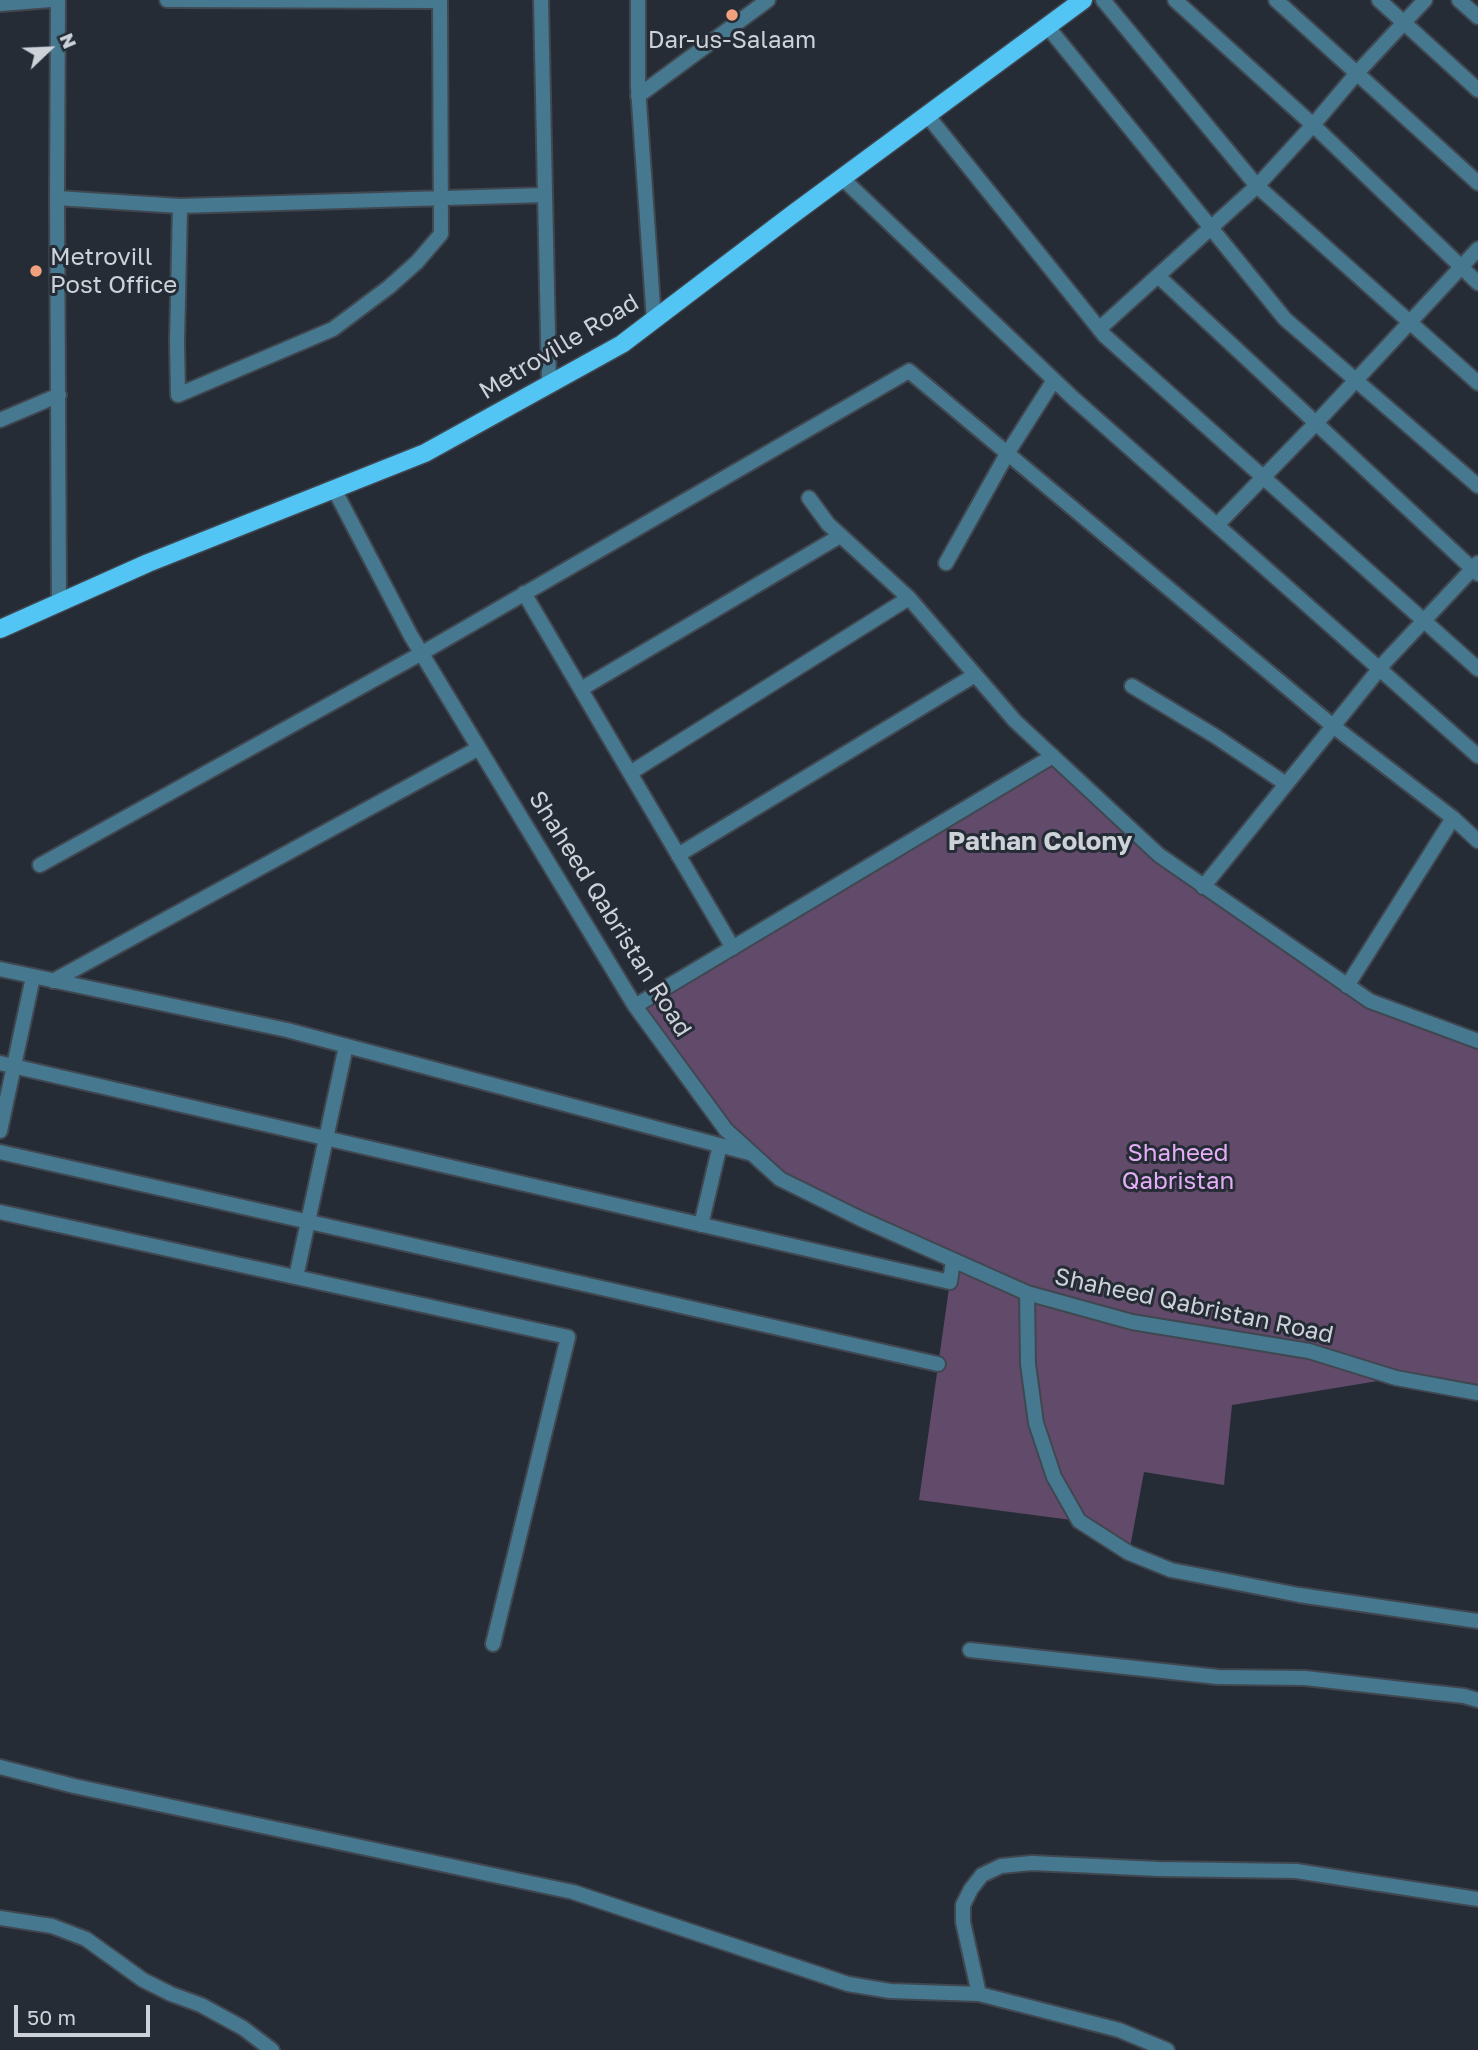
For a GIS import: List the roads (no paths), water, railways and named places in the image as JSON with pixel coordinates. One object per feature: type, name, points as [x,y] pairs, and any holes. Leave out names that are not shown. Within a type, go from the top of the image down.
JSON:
[{"type":"main road","name":"Metroville Road","points":[[0,629],[148,563],[425,453],[622,344],[1083,0]]},
{"type":"street","points":[[0,4],[51,0]]},
{"type":"street","points":[[58,0],[59,603]]},
{"type":"street","points":[[167,0],[440,1],[441,233],[417,262],[389,287],[333,329],[178,395],[180,206]]},
{"type":"street","points":[[541,0],[549,385]]},
{"type":"street","points":[[638,0],[638,96],[653,321]]},
{"type":"street","points":[[638,96],[768,0]]},
{"type":"street","points":[[1103,0],[1257,186],[1478,383]]},
{"type":"street","points":[[1175,0],[1313,125],[1478,283]]},
{"type":"street","points":[[1276,0],[1478,183]]},
{"type":"street","points":[[1379,0],[1478,90]]},
{"type":"street","points":[[1099,329],[1257,186],[1425,0]]},
{"type":"street","points":[[1459,0],[1478,17]]},
{"type":"street","points":[[1047,26],[1285,319],[1478,486]]},
{"type":"street","points":[[928,115],[1099,329],[1478,668]]},
{"type":"street","points":[[842,178],[1054,380],[1478,756]]},
{"type":"street","points":[[57,198],[180,206],[545,195]]},
{"type":"street","points":[[1217,525],[1478,249]]},
{"type":"street","points":[[1158,276],[1476,568],[1380,668],[1203,887]]},
{"type":"street","points":[[40,865],[422,653],[909,371],[1333,726],[1478,841]]},
{"type":"street","points":[[946,563],[1007,454],[1054,380]]},
{"type":"street","points":[[0,420],[59,395]]},
{"type":"street","name":"Shaheed Qabristan Road","points":[[334,489],[422,653],[635,1006],[726,1130],[780,1179],[861,1219],[1027,1293],[1132,1322],[1309,1352],[1396,1378],[1478,1393]]},
{"type":"street","points":[[809,498],[828,524],[909,598],[1015,721],[1158,855],[1370,1001],[1478,1041]]},
{"type":"street","points":[[581,689],[840,536]]},
{"type":"street","points":[[524,593],[733,947]]},
{"type":"street","points":[[630,773],[909,598]]},
{"type":"street","points":[[678,855],[975,675]]},
{"type":"street","points":[[1132,685],[1286,784]]},
{"type":"street","points":[[54,981],[479,748]]},
{"type":"street","points":[[635,1006],[1053,756]]},
{"type":"street","points":[[1348,986],[1452,818]]},
{"type":"street","points":[[0,969],[287,1030],[754,1155]]},
{"type":"street","points":[[0,1131],[7,1065],[33,976]]},
{"type":"street","points":[[296,1277],[346,1046]]},
{"type":"street","points":[[7,1065],[950,1282],[953,1260]]},
{"type":"street","points":[[701,1224],[720,1145]]},
{"type":"street","points":[[0,1152],[938,1364]]},
{"type":"street","points":[[0,1212],[568,1337],[493,1644]]},
{"type":"street","points":[[1027,1293],[1028,1364],[1036,1423],[1054,1477],[1079,1521],[1129,1553],[1171,1570],[1299,1595],[1478,1621]]},
{"type":"street","points":[[970,1650],[1218,1677],[1305,1678],[1464,1696],[1478,1700]]},
{"type":"street","points":[[0,1767],[87,1789],[573,1892],[848,1984],[890,1991],[979,1994],[1119,2029],[1167,2050]]},
{"type":"street","points":[[979,1994],[962,1922],[963,1905],[982,1875],[1001,1866],[1032,1863],[1159,1869],[1296,1871],[1478,1899]]},
{"type":"street","points":[[0,1917],[52,1926],[86,1939],[143,1980],[170,1994],[210,2009],[243,2028],[272,2050]]},
{"type":"place","name":"Dar-us-Salaam","points":[[732,15]]},
{"type":"place","name":"Metrovill Post Office","points":[[36,271]]},
{"type":"district","name":"Pathan Colony","points":[[1040,842]]},
{"type":"park label","name":"Shaheed Qabristan","points":[[1178,1167]]}]
